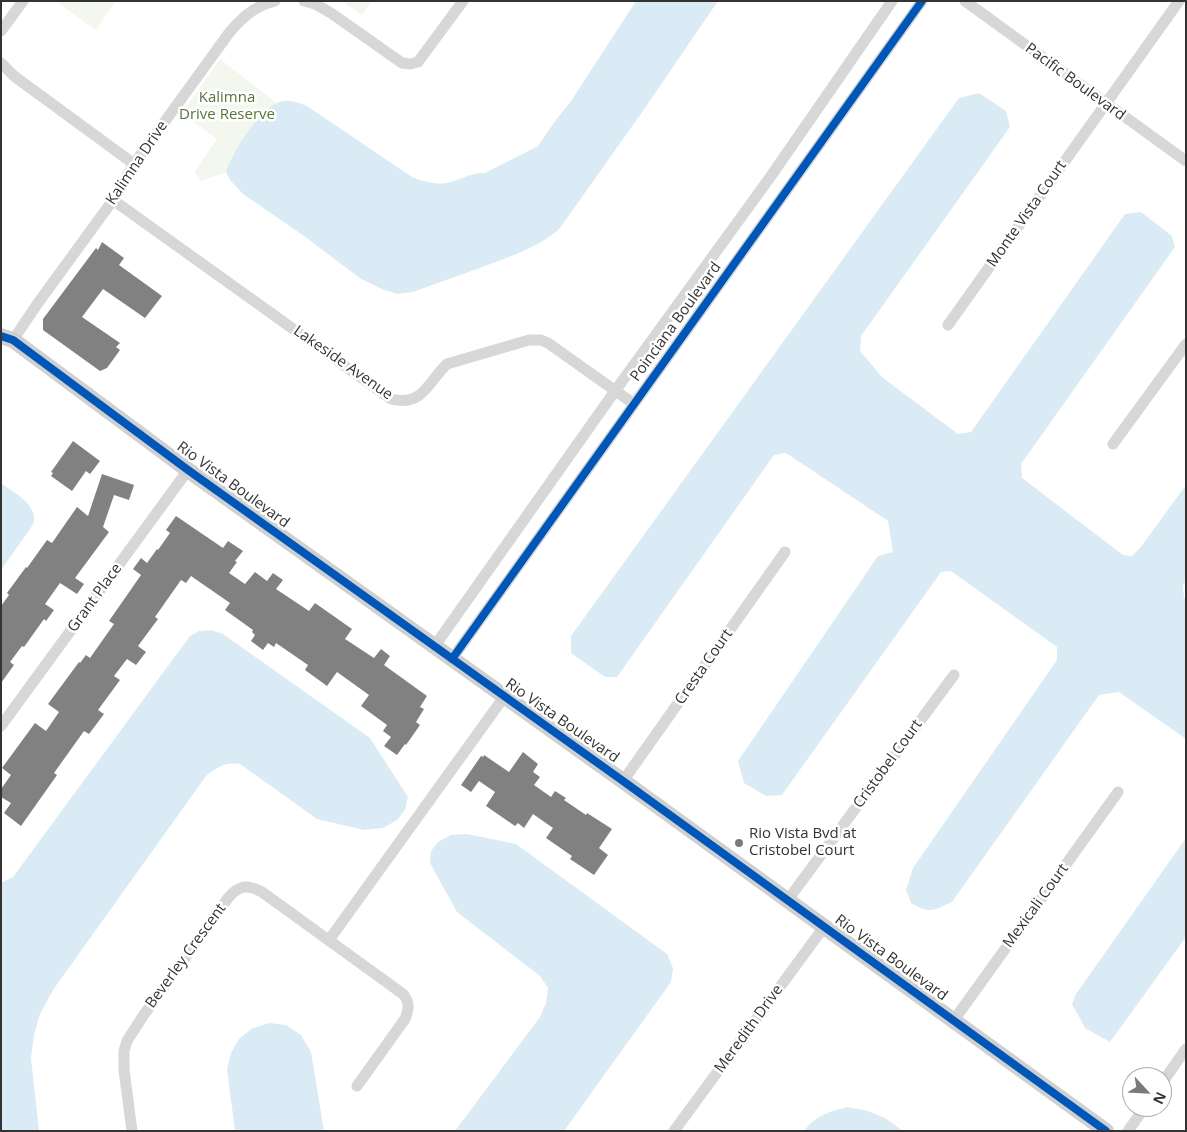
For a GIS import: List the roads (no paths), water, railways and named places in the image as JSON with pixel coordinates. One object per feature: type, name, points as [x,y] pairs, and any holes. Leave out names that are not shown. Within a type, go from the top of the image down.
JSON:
[{"type":"street","points":[[1,31],[23,1]]},
{"type":"street","name":"Kalimna Drive","points":[[7,338],[38,303],[113,200],[134,164],[240,19],[252,10],[268,2],[275,1]]},
{"type":"street","points":[[304,1],[315,4],[331,13],[402,62],[410,64],[418,62],[462,1]]},
{"type":"street","name":"Poinciana Boulevard","points":[[434,646],[770,176],[892,1]]},
{"type":"street","name":"Poinciana Boulevard","points":[[452,659],[922,1]]},
{"type":"street","name":"Pacific Boulevard","points":[[965,1],[1186,162]]},
{"type":"street","name":"Monte Vista Court","points":[[948,325],[1179,1]]},
{"type":"street","points":[[1,63],[14,76],[134,164]]},
{"type":"street","points":[[770,176],[789,189]]},
{"type":"street","name":"Lakeside Avenue","points":[[113,200],[391,399],[407,401],[415,398],[423,392],[447,364],[529,340],[541,340],[634,404]]},
{"type":"street","name":"Rio Vista Boulevard","points":[[1,325],[7,338],[1106,1131]]},
{"type":"street","points":[[1113,444],[1186,344]]},
{"type":"street","name":"Grant Place","points":[[1,726],[188,470]]},
{"type":"street","name":"Cresta Court","points":[[623,781],[785,552]]},
{"type":"street","name":"Cristobel Court","points":[[787,901],[954,675]]},
{"type":"street","points":[[329,940],[504,697]]},
{"type":"street","name":"Mexicali Court","points":[[954,1020],[1118,792]]},
{"type":"street","name":"Beverley Crescent","points":[[132,1131],[124,1070],[124,1050],[127,1041],[143,1016],[234,892],[241,887],[255,888],[329,940],[407,999],[409,1005],[405,1019],[357,1086]]},
{"type":"street","name":"Meredith Drive","points":[[674,1131],[824,927]]},
{"type":"street","points":[[1172,1068],[1186,1049]]},
{"type":"street","points":[[1128,1131],[1138,1117]]},
{"type":"place","name":"Rio Vista Bvd at Cristobel Court","points":[[739,843]]},
{"type":"park label","name":"Kalimna Drive Reserve","points":[[227,106]]}]
